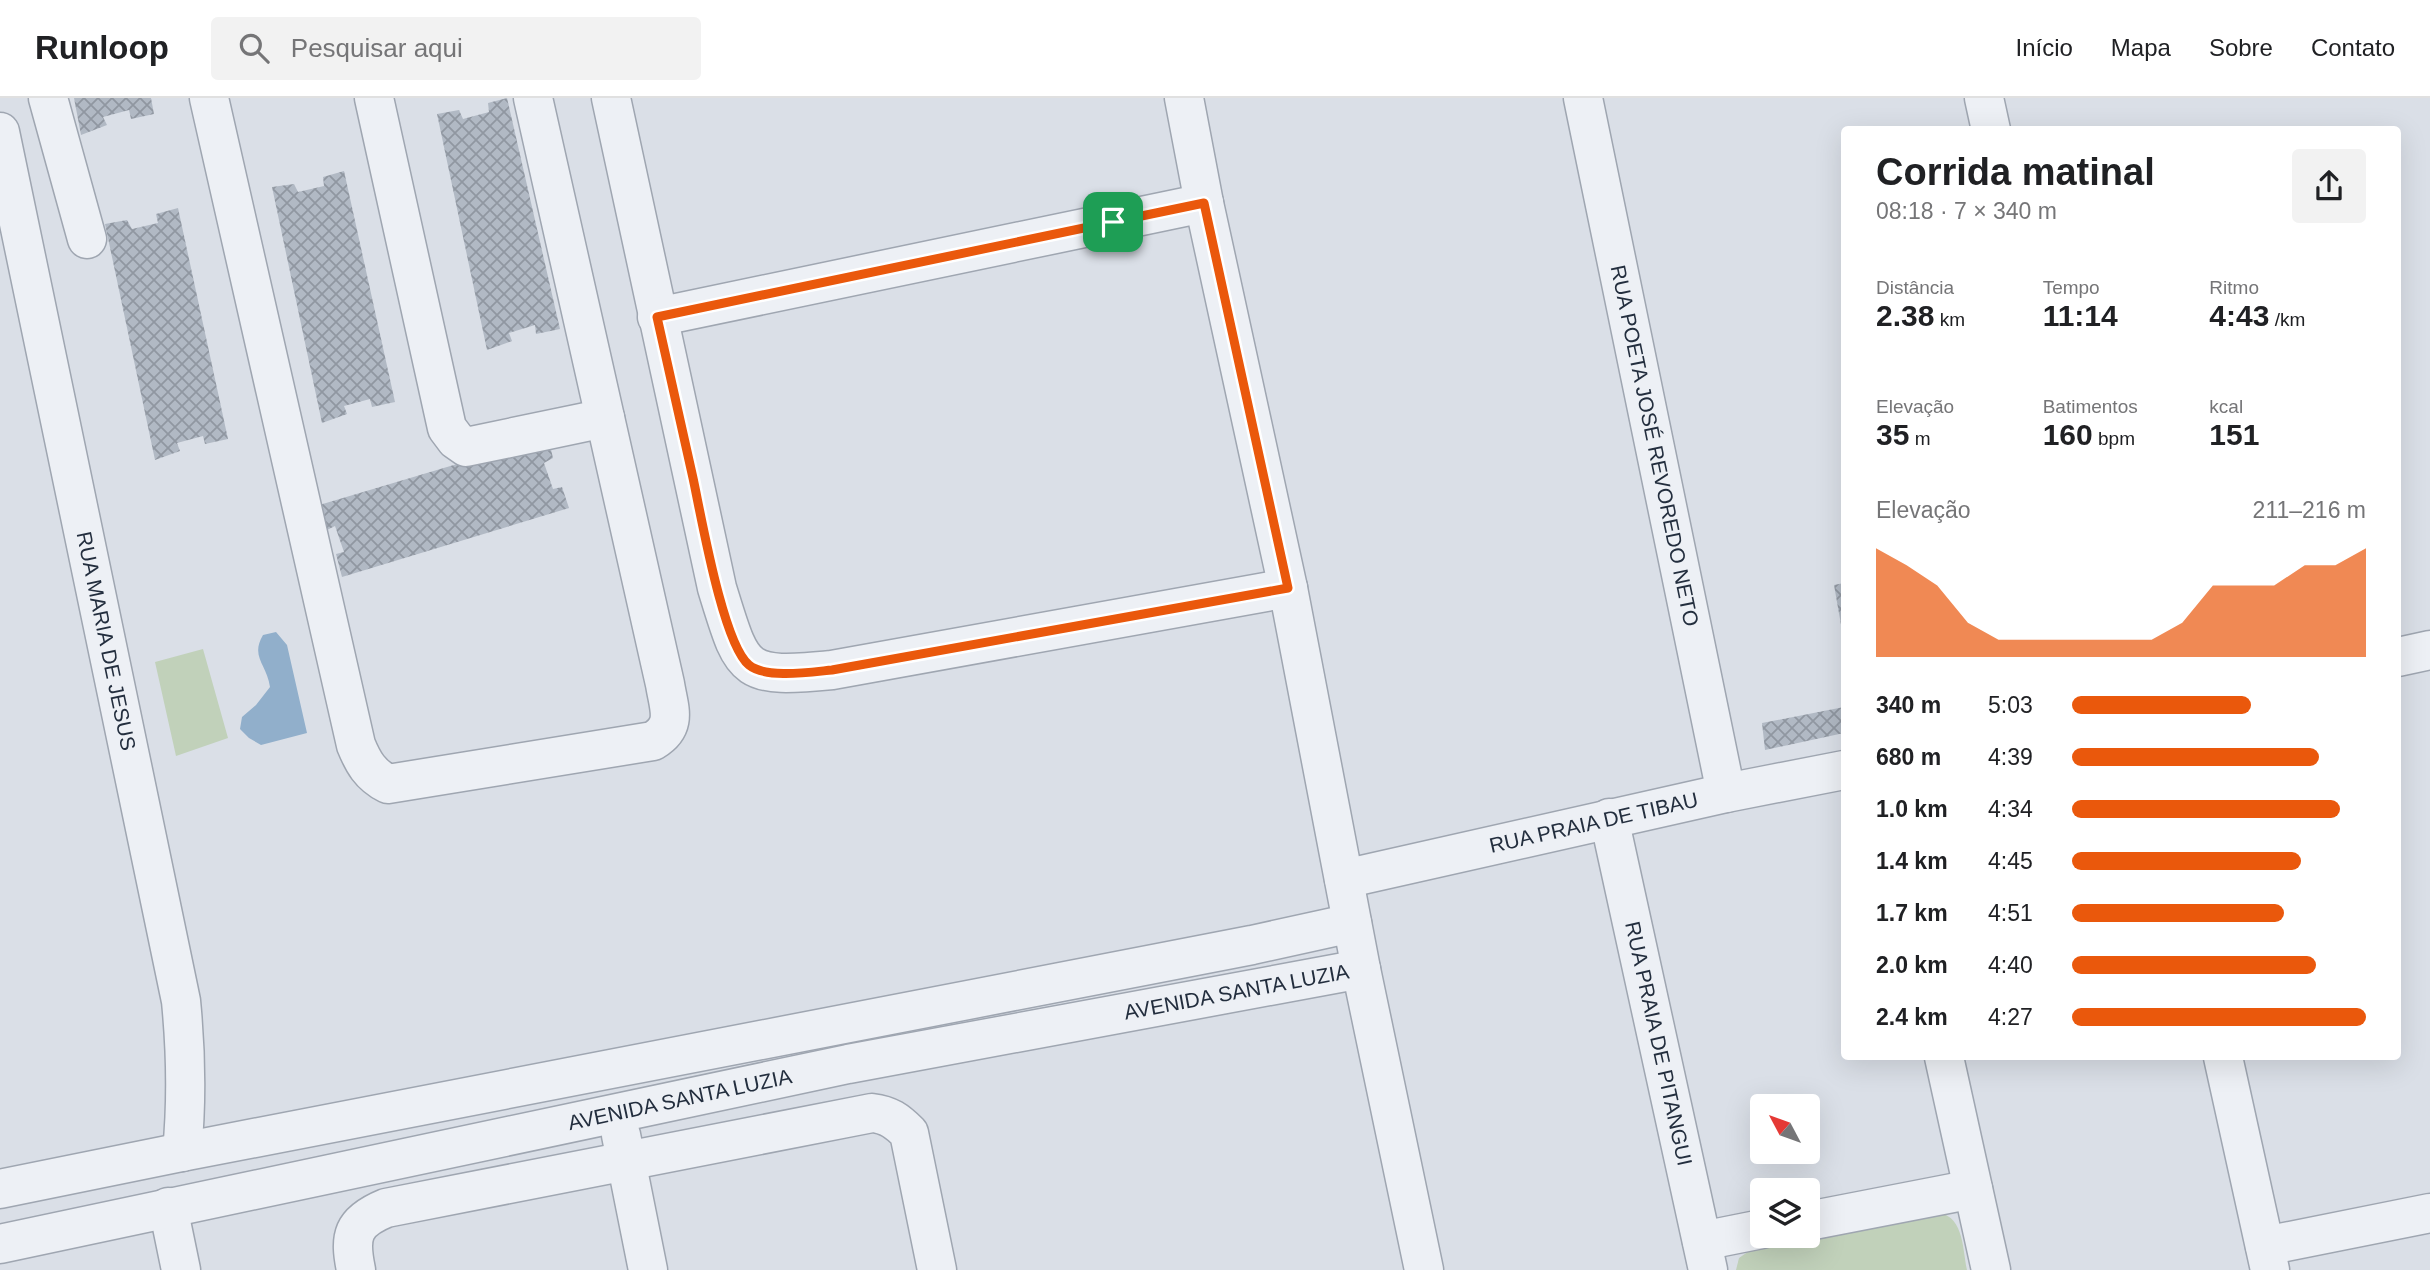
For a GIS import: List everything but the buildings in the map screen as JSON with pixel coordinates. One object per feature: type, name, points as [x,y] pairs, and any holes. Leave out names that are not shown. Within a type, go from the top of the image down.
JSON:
[{"type":"street","points":[[48,98],[87,239]]},
{"type":"street","points":[[209,98],[356,745],[363,762],[375,778],[388,784],[653,741],[665,734],[671,719],[533,98]]},
{"type":"street","points":[[374,98],[447,428],[456,440],[466,447],[606,418]]},
{"type":"street","points":[[611,98],[717,588],[740,654],[748,665],[759,671],[795,673],[832,670],[1288,588]]},
{"type":"street","points":[[1184,98],[1204,203],[1288,588],[1361,970],[1424,1270]]},
{"type":"street","name":"RUA POETA JOSÉ REVOREDO NETO","points":[[1583,98],[1726,793]]},
{"type":"street","points":[[1984,98],[1990,126]]},
{"type":"street","name":"RUA MARIA DE JESUS","points":[[0,132],[181,1001],[187,1104],[182,1152]]},
{"type":"street","points":[[657,317],[1204,203]]},
{"type":"street","points":[[2401,656],[2430,650]]},
{"type":"street","name":"RUA PRAIA DE TIBAU","points":[[1344,879],[1609,818],[1841,771]]},
{"type":"street","name":"RUA PRAIA DE PITANGUI","points":[[1609,818],[1705,1255]]},
{"type":"street","name":"AVENIDA SANTA LUZIA","points":[[0,1189],[1352,923]]},
{"type":"street","name":"AVENIDA SANTA LUZIA","points":[[0,1244],[848,1064],[1361,970]]},
{"type":"street","points":[[1945,1060],[1991,1270]]},
{"type":"street","points":[[2224,1060],[2267,1258],[2430,1213]]},
{"type":"street","points":[[356,1270],[351,1246],[355,1230],[367,1216],[386,1209],[872,1113],[885,1114],[898,1121],[909,1133],[937,1270]]},
{"type":"street","points":[[617,1114],[648,1270]]},
{"type":"street","points":[[1820,1219],[1973,1189]]},
{"type":"street","points":[[168,1208],[181,1270]]},
{"type":"street","points":[[1705,1255],[1750,1234]]},
{"type":"green space","points":[[203,649],[228,738],[176,756],[155,662]]},
{"type":"green space","points":[[1933,1212],[1943,1214],[1951,1218],[1960,1232],[1967,1270],[1736,1270],[1739,1258],[1752,1249],[1820,1248],[1820,1235]]},
{"type":"water","points":[[276,632],[287,645],[307,733],[261,745],[240,729],[242,717],[270,687],[258,649],[263,635]]},
{"type":"route","points":[[1204,203],[1288,588],[832,670],[795,673],[759,671],[748,665],[740,654],[729,627],[717,588],[657,317],[1113,222],[1204,203]]}]
